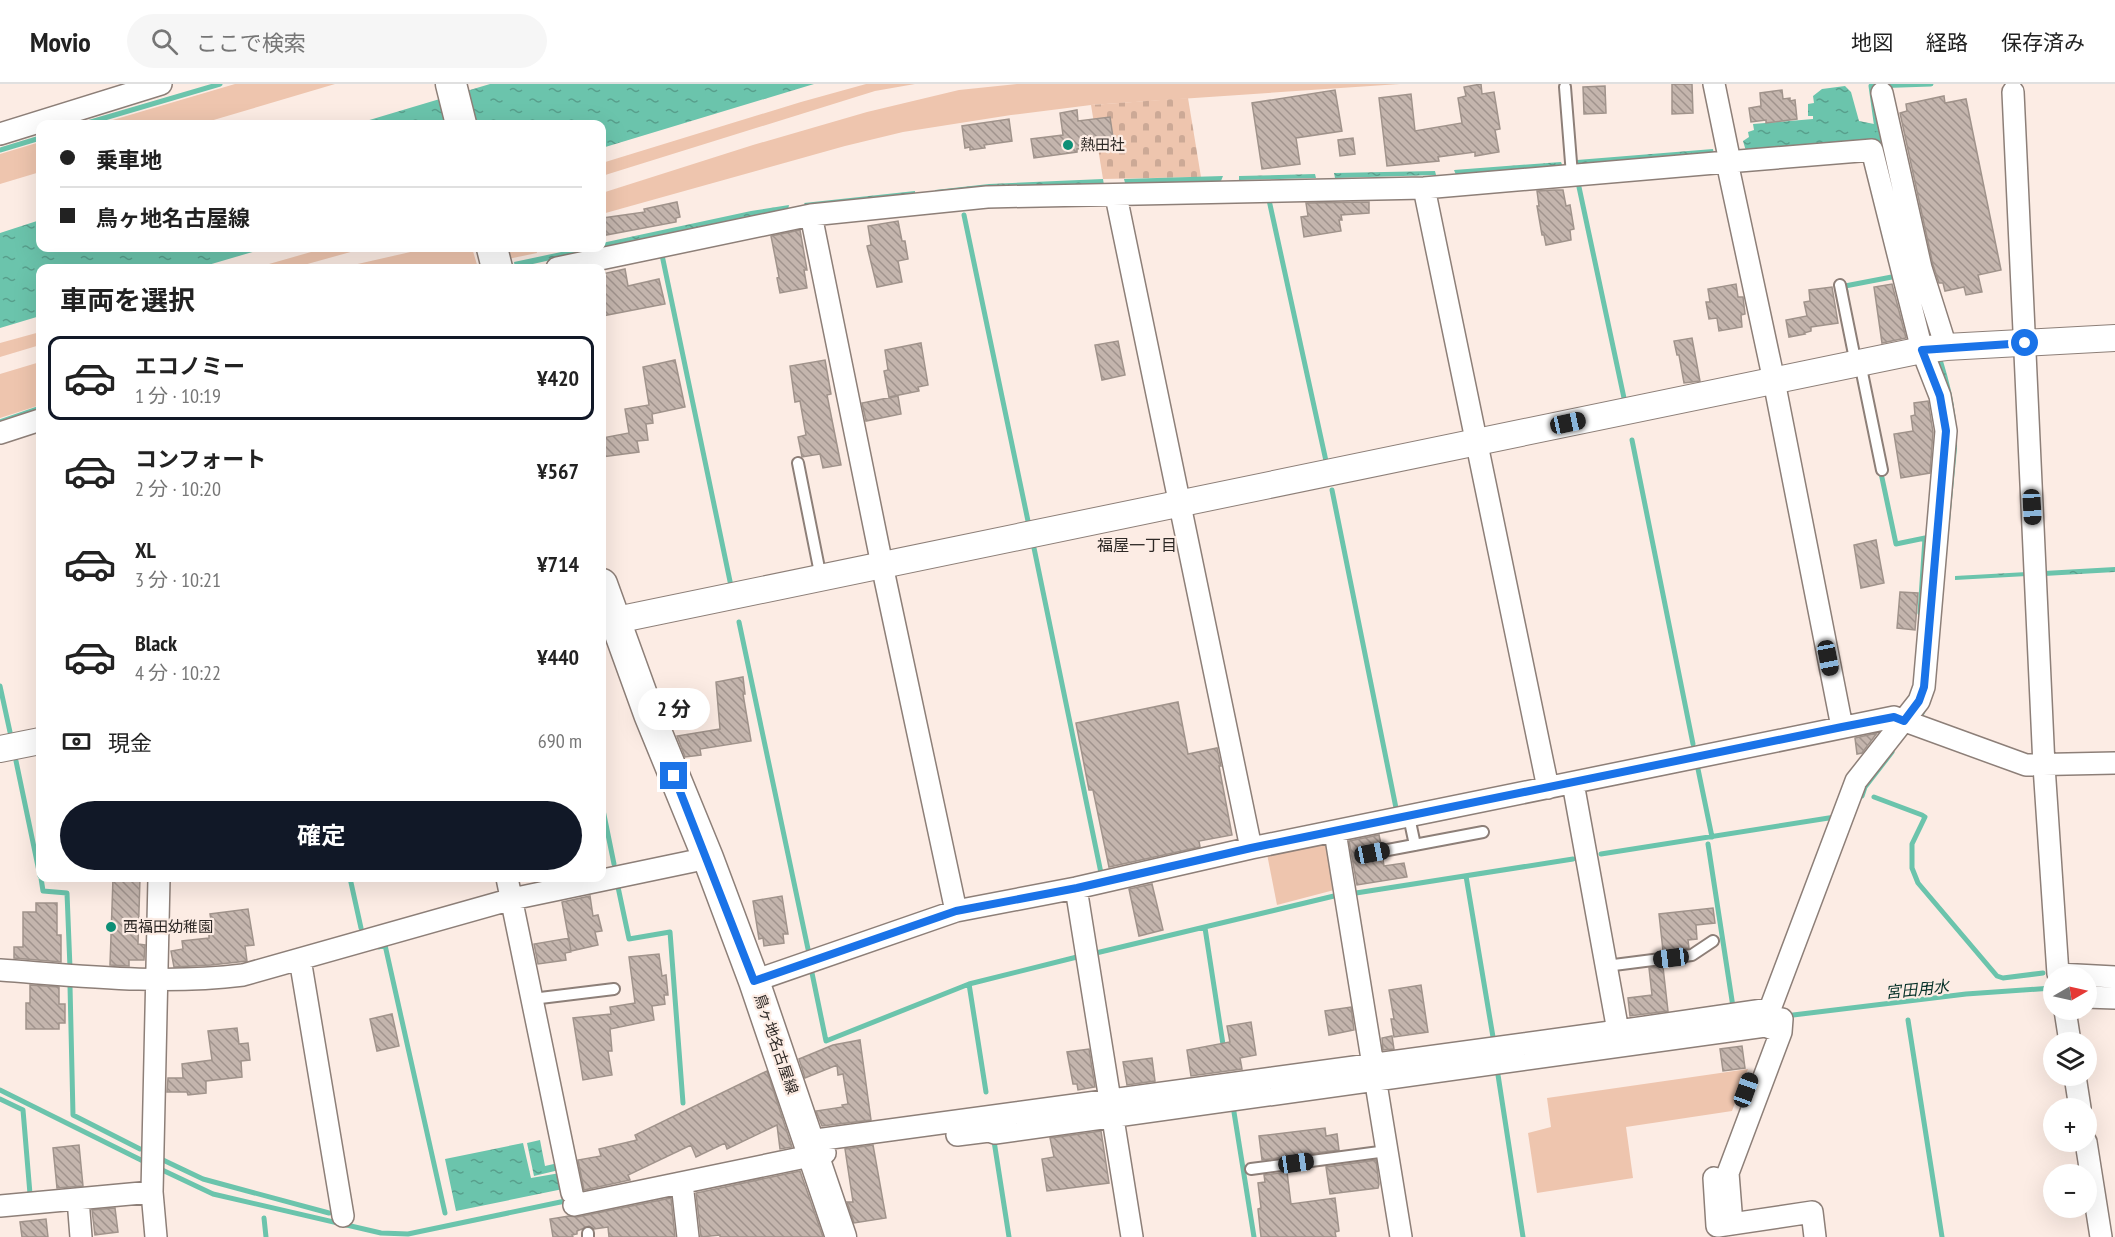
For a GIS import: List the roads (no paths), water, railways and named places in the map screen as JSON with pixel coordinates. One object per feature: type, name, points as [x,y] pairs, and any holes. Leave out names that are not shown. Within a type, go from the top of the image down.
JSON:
[{"type":"main road","points":[[451,84],[460,120]]},
{"type":"main road","name":"鳥ヶ地名古屋線","points":[[608,622],[649,714],[708,858],[754,981],[841,1237]]},
{"type":"street","points":[[38,120],[119,90],[160,84]]},
{"type":"street","points":[[1714,84],[1842,727]]},
{"type":"street","points":[[2013,92],[2044,766],[2058,966]]},
{"type":"street","points":[[1815,1237],[1812,1212],[1722,1229],[1721,1173],[1856,781],[1919,701],[1924,687],[1946,431],[1921,268],[1882,93]]},
{"type":"street","points":[[0,134],[36,121]]},
{"type":"street","points":[[576,264],[811,215],[987,197],[1424,188],[1872,150],[1934,348]]},
{"type":"street","points":[[1424,188],[1548,788]]},
{"type":"street","points":[[1116,195],[1251,848]]},
{"type":"street","points":[[811,215],[882,565],[956,911]]},
{"type":"street","points":[[608,622],[1934,348],[2115,338]]},
{"type":"street","points":[[0,433],[36,421]]},
{"type":"street","points":[[754,981],[956,911],[1077,888],[1251,848],[1894,717],[2026,765],[2115,763]]},
{"type":"street","points":[[0,749],[36,742]]},
{"type":"street","points":[[1573,783],[1618,1031]]},
{"type":"street","points":[[1335,832],[1401,1237]]},
{"type":"street","points":[[606,879],[708,858]]},
{"type":"street","points":[[156,1237],[152,1192],[159,882]]},
{"type":"street","points":[[508,882],[573,1199],[682,1184],[812,1148],[989,1131],[995,1133],[1111,1108],[1374,1072],[1765,1026],[1773,1023]]},
{"type":"street","points":[[0,970],[158,981],[243,975],[512,899],[593,882]]},
{"type":"street","points":[[1077,888],[1132,1237]]},
{"type":"street","points":[[300,959],[344,1216]]},
{"type":"street","points":[[2097,976],[2115,977]]},
{"type":"street","points":[[2097,997],[2115,998]]},
{"type":"street","points":[[1374,1072],[1618,1031],[1773,1023]]},
{"type":"street","points":[[2088,1152],[2101,1237]]},
{"type":"street","points":[[682,1184],[688,1237]]},
{"type":"street","points":[[0,1206],[152,1192]]},
{"type":"street","points":[[78,1199],[81,1237]]},
{"type":"lane","points":[[1565,87],[1572,175]]},
{"type":"lane","points":[[1840,285],[1882,470]]},
{"type":"lane","points":[[798,463],[821,578]]},
{"type":"lane","points":[[1409,817],[1415,845]]},
{"type":"lane","points":[[1372,853],[1483,832]]},
{"type":"lane","points":[[1606,966],[1692,955],[1713,941]]},
{"type":"lane","points":[[532,999],[614,989]]},
{"type":"lane","points":[[1251,1169],[1387,1151]]},
{"type":"water","points":[[490,84],[814,84],[606,147],[606,120],[369,120]]},
{"type":"water","points":[[1845,86],[1851,92],[1859,121],[1874,124],[1881,122],[1935,338],[1948,378],[1956,420],[1957,448],[1934,687],[1932,698],[1922,719],[1916,716],[1951,439],[1876,139],[1746,151],[1743,141],[1749,137],[1748,132],[1754,130],[1753,124],[1813,119],[1813,116],[1808,116],[1808,104],[1814,103],[1813,96],[1822,89]]},
{"type":"water","points":[[1713,149],[1714,155],[1577,166],[1577,160]]},
{"type":"water","points":[[1561,162],[1563,167],[1456,175],[1454,170]]},
{"type":"water","points":[[1435,171],[1436,175],[1335,178],[1334,173]]},
{"type":"water","points":[[1315,174],[1316,178],[1239,180],[1239,176]]},
{"type":"water","points":[[1223,176],[1221,181],[1125,183],[1124,179]]},
{"type":"water","points":[[1103,179],[1104,185],[935,194],[935,190],[989,184]]},
{"type":"water","points":[[915,191],[915,196],[807,207],[804,203]]},
{"type":"water","points":[[789,205],[788,210],[606,248],[606,242]]},
{"type":"water","points":[[36,221],[36,252],[252,252],[212,264],[36,264],[36,317],[0,328],[0,233]]},
{"type":"water","points":[[561,252],[586,252],[533,264],[514,264],[514,262]]},
{"type":"water","points":[[2115,567],[2115,572],[2044,576],[2044,571]]},
{"type":"water","points":[[2027,572],[2027,576],[1955,580],[1955,576]]},
{"type":"water","points":[[540,1140],[545,1166],[558,1163],[559,1170],[534,1176],[527,1143]]},
{"type":"water","points":[[523,1143],[531,1178],[560,1173],[563,1189],[456,1211],[445,1159]]},
{"type":"waterway","points":[[98,120],[220,84]]},
{"type":"waterway","points":[[1877,129],[1871,86],[1931,84]]},
{"type":"waterway","points":[[0,150],[36,139]]},
{"type":"waterway","points":[[1579,187],[1624,398]]},
{"type":"waterway","points":[[1269,200],[1326,461]]},
{"type":"waterway","points":[[964,215],[1028,521]]},
{"type":"waterway","points":[[662,255],[731,586]]},
{"type":"waterway","points":[[1846,292],[1845,286],[1897,276]]},
{"type":"waterway","points":[[0,422],[36,409]]},
{"type":"waterway","points":[[1632,440],[1693,744]]},
{"type":"waterway","points":[[1881,473],[1896,544],[1925,538],[1920,613]]},
{"type":"waterway","points":[[1332,490],[1396,808]]},
{"type":"waterway","points":[[1034,548],[1101,873]]},
{"type":"waterway","points":[[739,622],[808,949]]},
{"type":"waterway","points":[[0,686],[10,732]]},
{"type":"waterway","points":[[1862,796],[1865,787],[1892,752]]},
{"type":"waterway","points":[[16,761],[36,857]]},
{"type":"waterway","points":[[1698,769],[1712,837]]},
{"type":"waterway","points":[[1874,797],[1925,817],[1912,844],[1912,868],[1918,883],[1997,976],[2003,978],[2043,973]]},
{"type":"waterway","points":[[1601,854],[1835,817]]},
{"type":"waterway","points":[[606,825],[614,864]]},
{"type":"waterway","points":[[1708,844],[1733,1007]]},
{"type":"waterway","points":[[1356,893],[1573,859]]},
{"type":"waterway","points":[[1466,876],[1493,1037]]},
{"type":"waterway","points":[[42,882],[43,891],[67,893],[70,968]]},
{"type":"waterway","points":[[351,882],[361,928]]},
{"type":"waterway","points":[[618,887],[629,939],[670,932],[683,1103]]},
{"type":"waterway","points":[[1096,953],[1334,896]]},
{"type":"waterway","points":[[1205,928],[1224,1051]]},
{"type":"waterway","points":[[379,947],[385,945],[445,1213]]},
{"type":"waterway","points":[[812,973],[826,1041],[969,984],[1077,957]]},
{"type":"waterway","points":[[969,984],[986,1092]]},
{"type":"waterway","points":[[70,986],[73,1115],[140,1149]]},
{"type":"waterway","name":"宮田用水","points":[[1785,1016],[1966,994],[2043,989]]},
{"type":"waterway","points":[[1908,1020],[1942,1237]]},
{"type":"waterway","points":[[1498,1075],[1523,1237]]},
{"type":"waterway","points":[[0,1090],[143,1161]]},
{"type":"waterway","points":[[0,1099],[23,1110],[30,1194]]},
{"type":"waterway","points":[[1233,1106],[1254,1237]]},
{"type":"waterway","points":[[994,1141],[1009,1237]]},
{"type":"waterway","points":[[163,1160],[203,1179],[329,1213]]},
{"type":"waterway","points":[[158,1168],[213,1194],[381,1233],[408,1234],[570,1200]]},
{"type":"waterway","points":[[264,1218],[266,1237]]},
{"type":"place","name":"熱田社","points":[[1068,145]]},
{"type":"place","name":"西福田幼稚園","points":[[111,927]]},
{"type":"district","name":"福屋一丁目","points":[[1137,545]]}]
